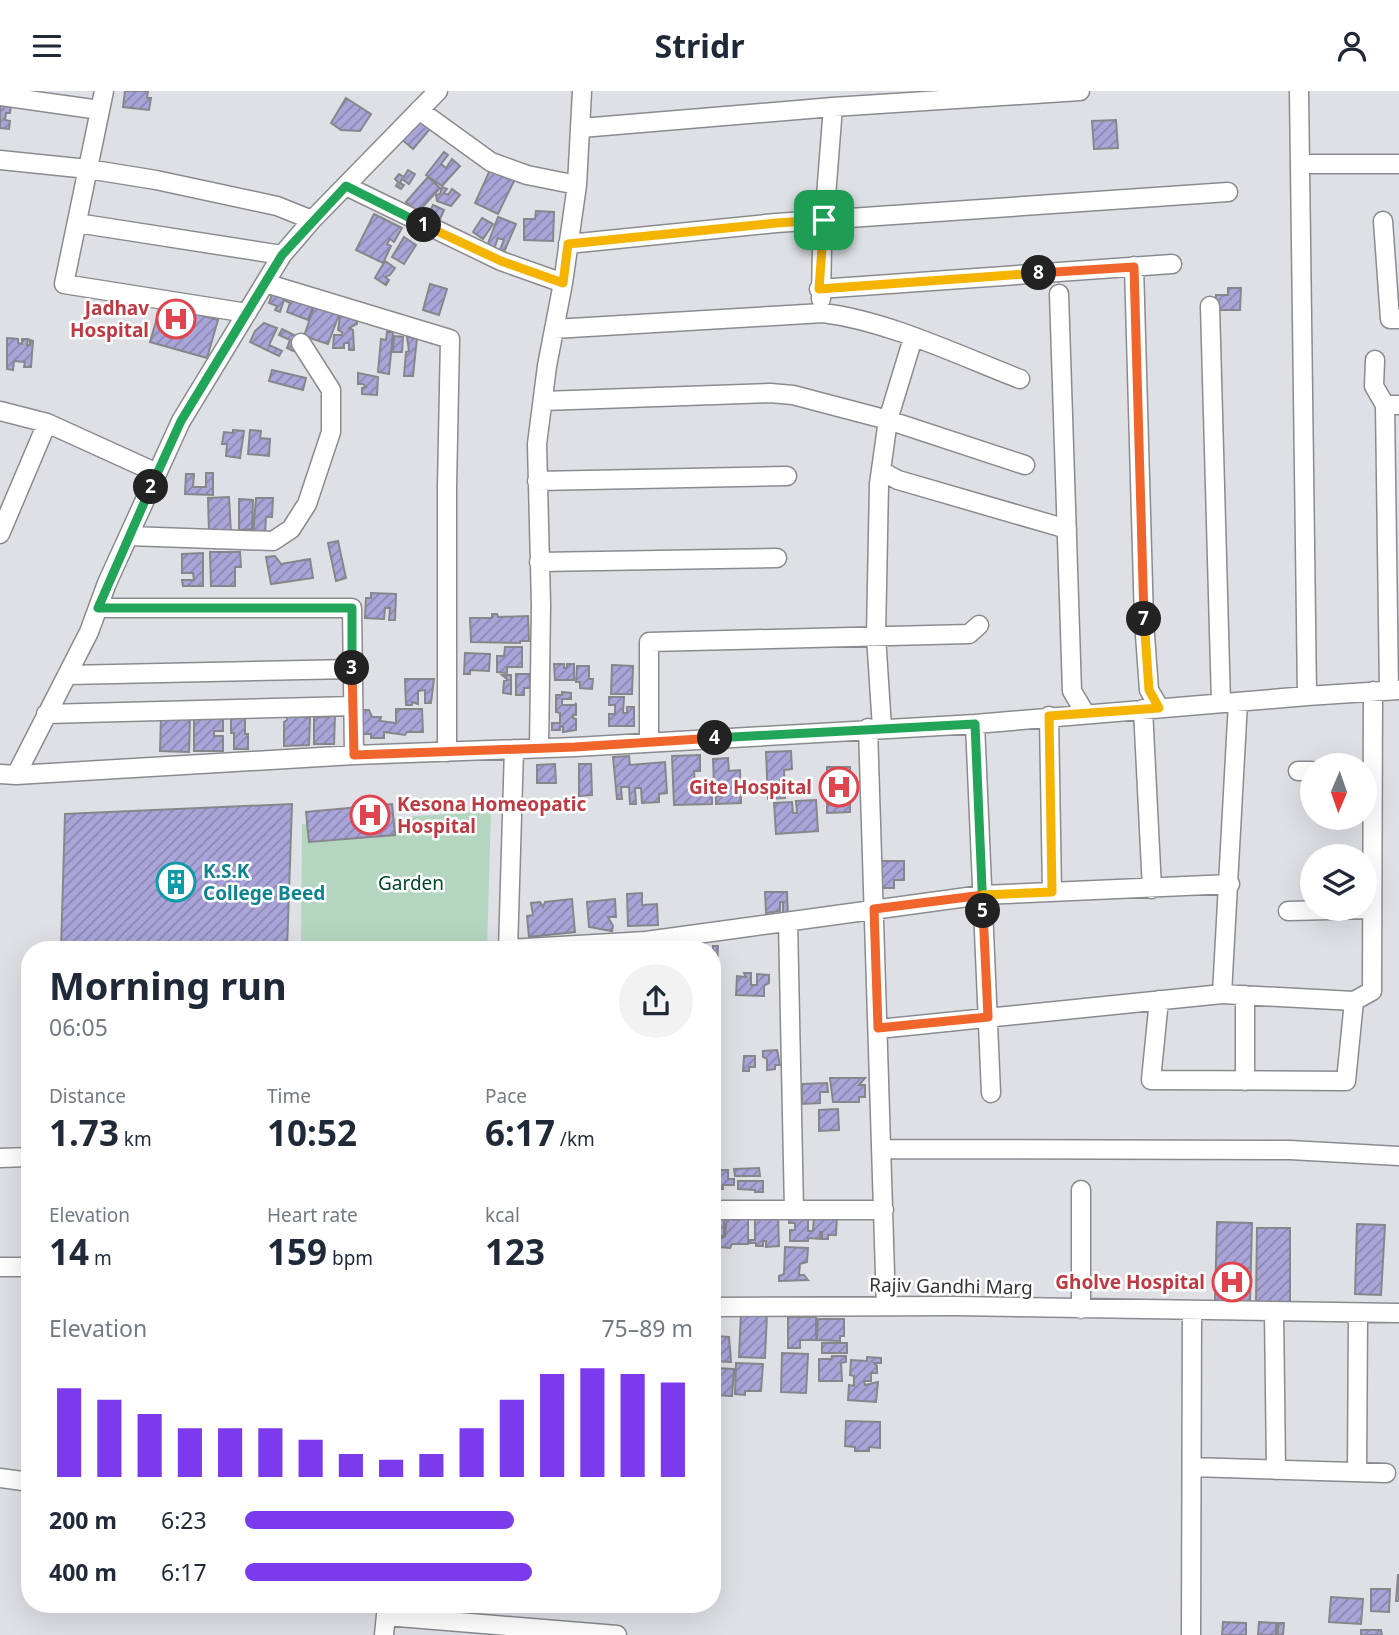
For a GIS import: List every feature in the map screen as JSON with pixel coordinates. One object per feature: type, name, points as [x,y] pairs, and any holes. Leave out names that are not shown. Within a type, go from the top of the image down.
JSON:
[{"type":"street","points":[[104,91],[64,284],[247,313]]},
{"type":"street","points":[[8,775],[47,715],[67,675],[181,421],[282,255],[312,220],[438,91]]},
{"type":"street","points":[[538,748],[541,605],[537,444],[577,185],[582,91]]},
{"type":"street","points":[[581,128],[833,107],[1080,91]]},
{"type":"street","points":[[1299,91],[1307,696]]},
{"type":"street","points":[[0,96],[100,110]]},
{"type":"street","points":[[823,313],[819,289],[833,107]]},
{"type":"street","points":[[419,110],[491,162],[527,175],[577,185]]},
{"type":"street","points":[[0,160],[88,169],[156,180],[277,206],[312,220]]},
{"type":"street","points":[[1300,164],[1399,164]]},
{"type":"street","points":[[346,186],[501,261],[563,283]]},
{"type":"street","points":[[568,244],[776,223],[1228,192]]},
{"type":"street","points":[[1383,221],[1390,319],[1399,319]]},
{"type":"street","points":[[77,223],[282,255]]},
{"type":"street","points":[[819,289],[1172,264]]},
{"type":"street","points":[[1134,267],[1144,621],[1151,708],[1152,889]]},
{"type":"street","points":[[265,283],[450,339],[447,751]]},
{"type":"street","points":[[1059,294],[1072,691],[1085,713]]},
{"type":"street","points":[[1210,306],[1230,702],[1230,884],[1222,994]]},
{"type":"street","points":[[554,329],[823,313],[846,316],[913,338],[1020,379]]},
{"type":"street","points":[[886,1306],[874,909],[876,636],[881,471],[888,420],[913,338]]},
{"type":"street","points":[[129,536],[273,541],[291,529],[307,504],[331,432],[331,390],[301,343]]},
{"type":"street","points":[[1373,753],[1387,690],[1392,405],[1374,386],[1375,360]]},
{"type":"street","points":[[543,401],[793,394],[888,420],[1025,465]]},
{"type":"street","points":[[0,411],[47,423],[157,474]]},
{"type":"street","points":[[0,534],[47,423]]},
{"type":"street","points":[[881,471],[898,480],[1066,529]]},
{"type":"street","points":[[537,481],[787,476]]},
{"type":"street","points":[[539,562],[777,558]]},
{"type":"street","points":[[98,608],[352,608],[354,755]]},
{"type":"street","points":[[649,743],[649,642],[969,634],[979,625]]},
{"type":"street","points":[[67,675],[352,669]]},
{"type":"street","points":[[8,775],[975,724],[1387,690]]},
{"type":"street","points":[[47,715],[353,706]]},
{"type":"street","points":[[1049,716],[1052,892]]},
{"type":"street","points":[[975,724],[991,1093]]},
{"type":"street","points":[[508,941],[514,749]]},
{"type":"street","points":[[671,941],[982,895],[1230,884]]},
{"type":"street","points":[[1288,911],[1300,911]]},
{"type":"street","points":[[878,1028],[1222,994],[1354,1001],[1372,992],[1373,921]]},
{"type":"street","points":[[789,922],[794,1210]]},
{"type":"street","points":[[1245,995],[1245,1081]]},
{"type":"street","points":[[1159,1000],[1150,1080],[1245,1081],[1346,1081],[1354,1001]]},
{"type":"street","points":[[881,1149],[1290,1150],[1399,1156]]},
{"type":"street","points":[[0,1158],[21,1157]]},
{"type":"street","points":[[1081,1190],[1081,1309]]},
{"type":"street","points":[[721,1210],[884,1210]]},
{"type":"street","points":[[0,1267],[21,1267]]},
{"type":"street","name":"Rajiv Gandhi Marg","points":[[721,1307],[886,1306],[1399,1313]]},
{"type":"street","points":[[1191,1635],[1192,1311]]},
{"type":"street","points":[[1274,1312],[1276,1470]]},
{"type":"street","points":[[1357,1472],[1358,1313]]},
{"type":"street","points":[[1192,1468],[1386,1473]]},
{"type":"street","points":[[0,1478],[21,1481]]},
{"type":"street","points":[[384,1635],[387,1613]]},
{"type":"street","points":[[415,1613],[617,1635]]},
{"type":"green space","name":"Garden","points":[[491,811],[487,941],[301,941],[302,824]]},
{"type":"building","points":[[125,91],[148,91],[147,98],[151,98],[149,110],[123,107]]},
{"type":"building","points":[[346,98],[371,114],[360,131],[341,130],[331,123]]},
{"type":"building","points":[[0,104],[11,105],[5,120],[10,121],[9,129],[0,128]]},
{"type":"building","points":[[415,118],[430,129],[413,149],[399,137]]},
{"type":"building","points":[[1116,120],[1118,148],[1094,149],[1092,121]]},
{"type":"building","points":[[444,152],[448,155],[441,164],[446,168],[452,159],[460,166],[442,186],[426,175]]},
{"type":"building","points":[[408,170],[415,174],[409,184],[402,179],[400,183],[404,185],[401,189],[396,186],[398,182],[395,179],[399,174],[404,177]]},
{"type":"building","points":[[490,170],[514,181],[498,214],[475,203]]},
{"type":"building","points":[[428,177],[440,188],[418,212],[406,202]]},
{"type":"building","points":[[442,187],[447,189],[444,193],[448,195],[452,189],[460,195],[451,206],[437,201],[436,195],[440,194]]},
{"type":"building","points":[[433,205],[444,210],[437,226],[427,217]]},
{"type":"building","points":[[536,211],[554,212],[553,241],[524,240],[524,219],[535,219]]},
{"type":"building","points":[[374,214],[402,228],[394,242],[390,239],[387,244],[391,246],[383,263],[356,250]]},
{"type":"building","points":[[498,217],[516,224],[504,252],[499,252],[504,240],[498,238],[494,249],[487,246]]},
{"type":"building","points":[[482,218],[493,224],[483,239],[473,232]]},
{"type":"building","points":[[404,237],[416,245],[404,264],[392,257]]},
{"type":"building","points":[[385,261],[395,268],[385,277],[389,280],[386,285],[375,278]]},
{"type":"building","points":[[430,284],[447,289],[439,315],[423,310]]},
{"type":"building","points":[[1228,288],[1241,288],[1240,310],[1216,310],[1216,295],[1228,295]]},
{"type":"building","points":[[274,289],[314,303],[308,320],[287,312],[290,303],[284,300],[280,312],[275,310],[277,306],[269,303]]},
{"type":"building","points":[[161,304],[218,320],[207,358],[150,342]]},
{"type":"building","points":[[315,304],[340,312],[328,344],[304,336]]},
{"type":"building","points":[[340,316],[355,317],[354,320],[357,320],[357,324],[349,328],[353,330],[354,350],[349,350],[349,343],[344,343],[344,348],[333,348],[334,335],[342,335],[338,330]]},
{"type":"building","points":[[264,323],[277,328],[269,345],[282,351],[279,356],[250,342],[255,331]]},
{"type":"building","points":[[282,329],[296,336],[294,341],[297,343],[293,351],[287,348],[290,340],[279,335]]},
{"type":"building","points":[[387,332],[393,332],[389,374],[378,372],[381,339],[386,340]]},
{"type":"building","points":[[394,336],[403,337],[402,352],[393,352]]},
{"type":"building","points":[[407,337],[417,338],[413,376],[404,376],[406,352],[409,351]]},
{"type":"building","points":[[7,338],[18,339],[18,343],[22,344],[22,339],[28,339],[27,345],[30,345],[30,340],[33,341],[31,367],[24,367],[25,362],[14,361],[13,370],[7,369]]},
{"type":"building","points":[[272,370],[306,378],[303,390],[269,381]]},
{"type":"building","points":[[358,373],[378,377],[377,395],[362,394],[362,388],[366,387],[358,384]]},
{"type":"building","points":[[233,430],[244,431],[240,458],[226,456],[227,444],[222,444],[224,432],[233,433]]},
{"type":"building","points":[[250,430],[261,431],[260,438],[270,439],[269,456],[248,454]]},
{"type":"building","points":[[206,473],[213,473],[213,495],[185,494],[186,474],[194,474],[193,487],[206,487]]},
{"type":"building","points":[[229,497],[231,533],[209,533],[208,498]]},
{"type":"building","points":[[256,498],[273,498],[272,517],[266,517],[265,534],[253,534]]},
{"type":"building","points":[[239,499],[253,500],[252,529],[239,530]]},
{"type":"building","points":[[338,541],[346,578],[336,581],[328,543]]},
{"type":"building","points":[[210,552],[240,552],[241,567],[235,567],[235,586],[211,586]]},
{"type":"building","points":[[203,553],[203,586],[183,586],[182,580],[194,580],[193,573],[182,573],[182,554]]},
{"type":"building","points":[[275,556],[281,564],[310,559],[313,578],[271,584],[266,557]]},
{"type":"building","points":[[371,593],[396,594],[395,620],[389,620],[390,608],[385,608],[384,619],[365,618],[366,598],[371,598]]},
{"type":"building","points":[[492,614],[497,614],[498,617],[528,616],[529,641],[471,642],[470,618],[492,618]]},
{"type":"building","points":[[505,647],[522,647],[522,667],[507,667],[507,673],[497,672],[497,656],[504,656]]},
{"type":"building","points":[[465,653],[490,654],[489,671],[470,670],[470,674],[464,674]]},
{"type":"building","points":[[554,664],[564,664],[564,668],[567,668],[567,664],[574,664],[574,680],[555,680]]},
{"type":"building","points":[[612,665],[633,666],[632,694],[611,694]]},
{"type":"building","points":[[577,666],[589,666],[589,679],[593,679],[592,689],[580,688],[580,682],[576,682]]},
{"type":"building","points":[[516,674],[529,674],[531,688],[524,688],[524,695],[516,695]]},
{"type":"building","points":[[502,675],[511,675],[511,694],[503,693],[504,681],[508,680]]},
{"type":"building","points":[[405,679],[434,679],[431,703],[425,703],[425,690],[418,691],[418,704],[412,702],[412,705],[406,705]]},
{"type":"building","points":[[562,692],[571,693],[571,699],[562,699],[562,705],[576,703],[576,715],[573,715],[573,718],[576,719],[576,730],[563,732],[563,727],[560,726],[560,730],[552,730],[552,723],[560,723],[560,713],[556,712],[556,695],[562,695]]},
{"type":"building","points":[[609,697],[624,697],[623,713],[627,713],[627,707],[634,707],[634,726],[609,726],[609,714],[615,714],[615,705],[609,705]]},
{"type":"building","points":[[396,709],[422,709],[423,732],[407,732],[405,735],[384,732],[384,738],[357,734],[359,710],[369,710],[372,717],[381,717],[380,721],[396,723]]},
{"type":"building","points":[[320,713],[324,714],[324,717],[329,717],[329,714],[335,716],[334,744],[314,744],[314,717],[321,717]]},
{"type":"building","points":[[231,715],[245,715],[248,749],[234,749]]},
{"type":"building","points":[[287,715],[310,718],[309,745],[284,746],[284,722]]},
{"type":"building","points":[[223,716],[223,731],[214,731],[214,736],[223,736],[223,751],[194,751],[194,717]]},
{"type":"building","points":[[161,717],[190,717],[189,752],[160,751]]},
{"type":"building","points":[[791,751],[792,769],[784,770],[785,798],[768,799],[766,752]]},
{"type":"building","points":[[700,755],[700,771],[694,771],[695,786],[712,785],[712,804],[674,805],[672,756]]},
{"type":"building","points":[[629,756],[630,765],[665,762],[667,793],[659,794],[659,802],[642,803],[641,788],[635,788],[636,804],[630,804],[629,787],[621,787],[622,799],[617,799],[613,757]]},
{"type":"building","points":[[728,758],[729,771],[740,770],[741,803],[716,804],[716,796],[728,795],[727,784],[714,785],[713,759]]},
{"type":"building","points":[[555,764],[556,783],[537,783],[537,765]]},
{"type":"building","points":[[579,764],[591,764],[592,795],[579,796]]},
{"type":"building","points":[[827,767],[850,767],[850,812],[827,813]]},
{"type":"building","points":[[816,800],[818,831],[776,834],[774,803],[792,802],[793,813],[797,813],[796,801]]},
{"type":"building","name":"K.S.K College Beed","points":[[292,804],[287,941],[61,941],[65,814]]},
{"type":"building","points":[[392,804],[395,835],[309,842],[306,812]]},
{"type":"building","points":[[873,861],[904,861],[904,880],[894,880],[894,888],[874,888]]},
{"type":"building","points":[[765,892],[787,892],[788,917],[783,917],[783,902],[780,902],[780,911],[766,913]]},
{"type":"building","points":[[642,893],[642,905],[657,904],[658,925],[628,926],[627,894]]},
{"type":"building","points":[[572,899],[575,932],[529,937],[527,916],[533,915],[531,903],[540,902],[543,907],[545,902]]},
{"type":"building","points":[[615,899],[616,917],[608,917],[613,926],[612,931],[589,927],[587,902]]},
{"type":"building","points":[[744,973],[751,973],[751,985],[757,985],[757,974],[769,975],[769,983],[764,986],[764,996],[736,995],[737,976],[746,977]]},
{"type":"building","points":[[777,1050],[780,1065],[767,1070],[767,1059],[763,1057],[763,1051]]},
{"type":"building","points":[[744,1056],[755,1056],[755,1067],[749,1067],[749,1071],[743,1071]]},
{"type":"building","points":[[830,1078],[865,1078],[859,1085],[865,1085],[865,1097],[859,1097],[859,1102],[833,1102]]},
{"type":"building","points":[[827,1083],[828,1092],[820,1092],[820,1103],[802,1104],[802,1084]]},
{"type":"building","points":[[838,1109],[839,1130],[819,1131],[819,1110]]},
{"type":"building","points":[[759,1168],[760,1176],[735,1176],[734,1169]]},
{"type":"building","points":[[721,1170],[728,1170],[728,1179],[734,1179],[734,1185],[723,1185],[723,1189]]},
{"type":"building","points":[[738,1181],[763,1181],[763,1192],[738,1189]]},
{"type":"building","points":[[727,1215],[732,1215],[734,1220],[748,1217],[748,1244],[721,1247],[721,1238],[725,1236]]},
{"type":"building","points":[[755,1215],[778,1215],[779,1246],[766,1247],[766,1241],[763,1241],[763,1246],[750,1243],[749,1240],[755,1240]]},
{"type":"building","points":[[789,1215],[808,1216],[808,1231],[813,1231],[814,1216],[837,1216],[836,1235],[828,1235],[828,1239],[822,1239],[820,1232],[820,1239],[790,1241],[790,1230],[795,1230],[795,1223],[789,1223]]},
{"type":"building","points":[[721,1216],[724,1216],[724,1236],[721,1236]]},
{"type":"building","points":[[1217,1222],[1252,1223],[1250,1303],[1215,1302]]},
{"type":"building","points":[[1357,1224],[1385,1225],[1381,1295],[1355,1294]]},
{"type":"building","points":[[1257,1228],[1290,1228],[1290,1302],[1256,1302]]},
{"type":"building","points":[[785,1247],[808,1248],[807,1262],[800,1264],[799,1275],[804,1275],[808,1280],[779,1281],[779,1276],[784,1274]]},
{"type":"building","points":[[741,1312],[767,1313],[765,1358],[739,1357]]},
{"type":"building","points":[[788,1317],[816,1317],[816,1340],[800,1340],[800,1348],[788,1348]]},
{"type":"building","points":[[818,1319],[844,1319],[844,1336],[840,1336],[840,1341],[817,1340]]},
{"type":"building","points":[[721,1336],[729,1337],[731,1362],[721,1361]]},
{"type":"building","points":[[822,1343],[847,1343],[847,1353],[822,1353]]},
{"type":"building","points":[[782,1353],[808,1354],[806,1393],[781,1392]]},
{"type":"building","points":[[832,1356],[846,1356],[846,1362],[841,1363],[842,1381],[819,1381],[819,1359],[831,1359]]},
{"type":"building","points":[[867,1357],[881,1358],[881,1363],[874,1363],[877,1373],[871,1373],[871,1381],[864,1381],[865,1385],[878,1382],[876,1402],[848,1400],[849,1385],[854,1386],[854,1376],[850,1375],[851,1360],[867,1361]]},
{"type":"building","points":[[736,1363],[763,1364],[761,1391],[745,1391],[745,1395],[735,1394]]},
{"type":"building","points":[[721,1368],[734,1369],[732,1396],[721,1395]]},
{"type":"building","points":[[846,1421],[880,1422],[880,1448],[869,1447],[869,1451],[855,1451],[855,1447],[845,1446]]},
{"type":"building","points":[[1398,1575],[1399,1601],[1396,1601]]},
{"type":"building","points":[[1371,1589],[1390,1589],[1389,1612],[1371,1611]]},
{"type":"building","points":[[1331,1597],[1363,1599],[1361,1624],[1329,1622]]},
{"type":"building","points":[[1223,1622],[1246,1623],[1246,1635],[1222,1635]]},
{"type":"building","points":[[1259,1622],[1276,1623],[1276,1635],[1258,1635]]},
{"type":"building","points":[[1278,1623],[1284,1623],[1283,1635],[1278,1635]]},
{"type":"building","points":[[1361,1630],[1381,1630],[1382,1635],[1361,1635]]},
{"type":"place","name":"Jadhav Hospital","points":[[176,319]]},
{"type":"place","name":"Gite Hospital","points":[[839,787]]},
{"type":"place","name":"Kesona Homeopatic Hospital","points":[[370,815]]},
{"type":"place","name":"K.S.K College Beed","points":[[176,882]]},
{"type":"place","name":"Gholve Hospital","points":[[1232,1282]]},
{"type":"route","points":[[824,220],[568,244],[563,283],[501,261],[346,186],[282,255],[181,421],[98,608],[352,608],[354,755],[575,747],[868,728],[975,724],[982,895],[988,1017],[878,1028],[874,909],[982,895],[1052,892],[1049,716],[1159,708],[1149,690],[1144,621],[1134,267],[819,289],[824,220]]}]
